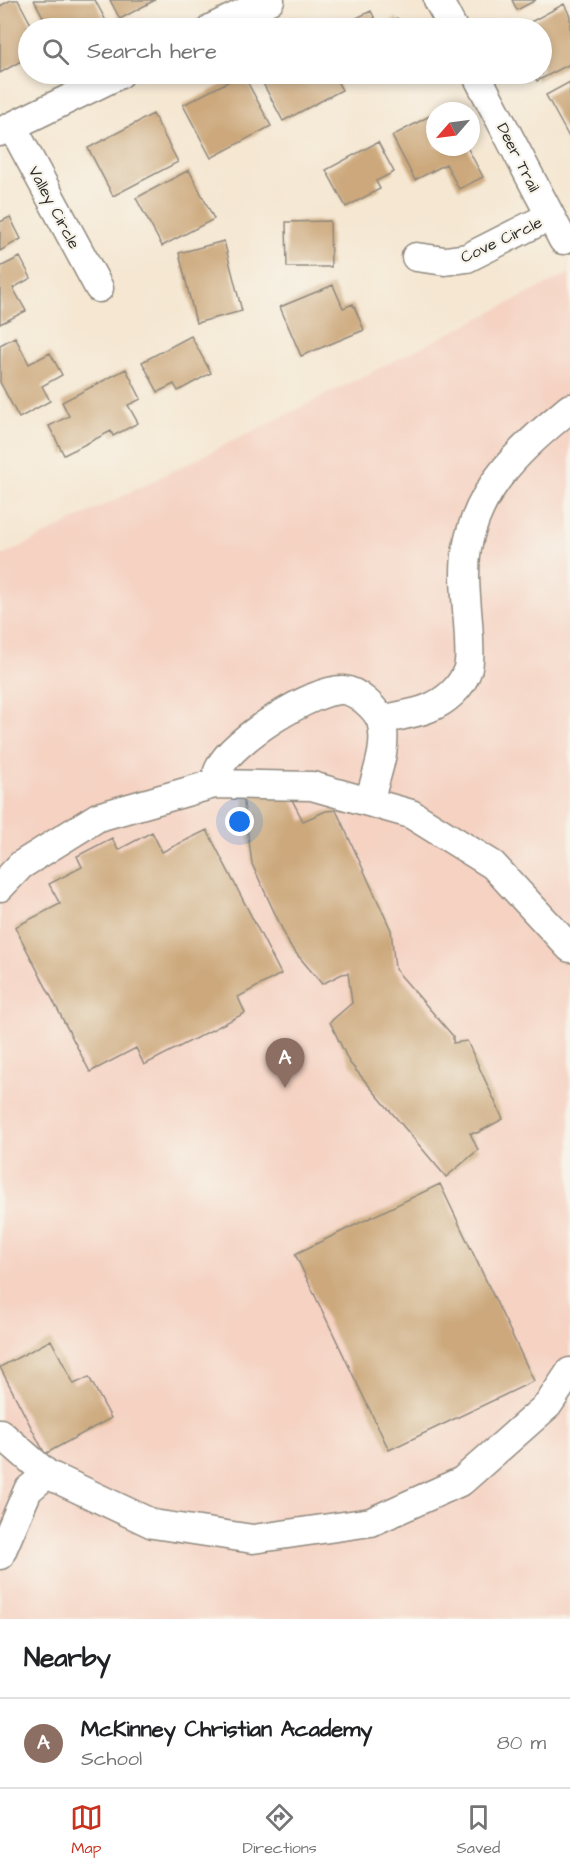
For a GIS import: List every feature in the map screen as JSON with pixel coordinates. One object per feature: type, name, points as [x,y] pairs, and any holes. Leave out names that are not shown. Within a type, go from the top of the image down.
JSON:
[{"type":"street","points":[[233,18],[270,0]]},
{"type":"street","points":[[438,0],[448,18]]},
{"type":"street","points":[[6,129],[99,84]]},
{"type":"street","name":"Deer Trail","points":[[481,84],[556,228]]},
{"type":"street","name":"Valley Circle","points":[[6,129],[99,288]]},
{"type":"street","name":"Cove Circle","points":[[416,257],[446,261],[467,258],[556,228]]},
{"type":"street","points":[[381,720],[429,708],[451,695],[462,682],[468,669],[470,652],[465,572],[467,547],[477,515],[490,489],[506,466],[526,445],[570,408]]},
{"type":"street","points":[[214,784],[220,765],[239,745],[280,714],[316,695],[343,690],[365,700],[381,720],[384,747],[369,802]]},
{"type":"street","points":[[0,887],[21,865],[98,817],[214,784],[312,786],[411,814],[493,864],[570,948]]},
{"type":"street","points":[[0,1433],[47,1474],[153,1524],[253,1539],[371,1522],[462,1480],[548,1405],[570,1372]]},
{"type":"street","points":[[3,1536],[28,1490],[47,1474]]},
{"type":"shaded area","points":[[570,273],[570,1619],[0,1619],[0,557]]},
{"type":"building","points":[[11,0],[18,0],[28,18],[18,18],[18,63],[0,73],[0,6]]},
{"type":"building","points":[[34,0],[95,0],[104,18],[44,18]]},
{"type":"building","points":[[110,0],[155,0],[122,18],[119,18]]},
{"type":"building","points":[[512,0],[536,0],[517,10]]},
{"type":"building","points":[[564,4],[570,16],[570,64],[552,73],[552,18],[538,18]]},
{"type":"building","points":[[371,11],[374,18],[356,18]]},
{"type":"building","points":[[570,82],[570,139],[546,95]]},
{"type":"building","points":[[224,84],[248,84],[271,126],[211,158],[183,105]]},
{"type":"building","points":[[263,84],[339,84],[342,90],[283,121]]},
{"type":"building","points":[[153,114],[178,162],[113,196],[88,148]]},
{"type":"building","points":[[426,118],[426,156],[472,156],[483,177],[459,189],[446,164],[415,180],[392,136]]},
{"type":"building","points":[[378,142],[394,172],[376,181],[380,189],[346,207],[326,170]]},
{"type":"building","points":[[189,170],[214,219],[162,246],[136,198]]},
{"type":"building","points":[[10,217],[21,239],[0,251],[0,222]]},
{"type":"building","points":[[330,221],[331,267],[287,267],[286,222]]},
{"type":"building","points":[[224,241],[242,311],[196,323],[179,253]]},
{"type":"building","points":[[20,257],[31,278],[13,288],[26,311],[0,324],[0,267]]},
{"type":"building","points":[[333,285],[343,308],[353,304],[364,330],[301,356],[280,307]]},
{"type":"building","points":[[191,336],[211,373],[178,391],[174,384],[158,392],[142,362]]},
{"type":"building","points":[[15,337],[29,364],[50,353],[62,375],[42,386],[50,401],[19,418],[0,382],[0,345]]},
{"type":"building","points":[[126,369],[141,399],[128,405],[138,423],[113,436],[111,431],[64,455],[49,426],[69,416],[62,402]]},
{"type":"building","points":[[288,792],[303,821],[326,811],[336,810],[391,930],[395,969],[453,1036],[453,1043],[467,1041],[503,1119],[477,1133],[470,1133],[478,1150],[446,1177],[349,1062],[330,1022],[352,1003],[348,973],[322,984],[290,946],[252,864],[243,796]]},
{"type":"building","points":[[207,830],[281,974],[238,997],[245,1013],[144,1065],[136,1048],[90,1072],[15,927],[60,904],[49,884],[82,867],[77,856],[112,838],[118,850],[152,832],[162,852]]},
{"type":"building","points":[[440,1184],[534,1381],[389,1450],[295,1254]]},
{"type":"building","points":[[51,1340],[74,1384],[89,1377],[111,1418],[45,1454],[0,1367]]},
{"type":"place","name":"McKinney Christian Academy","points":[[285,1088]]}]
